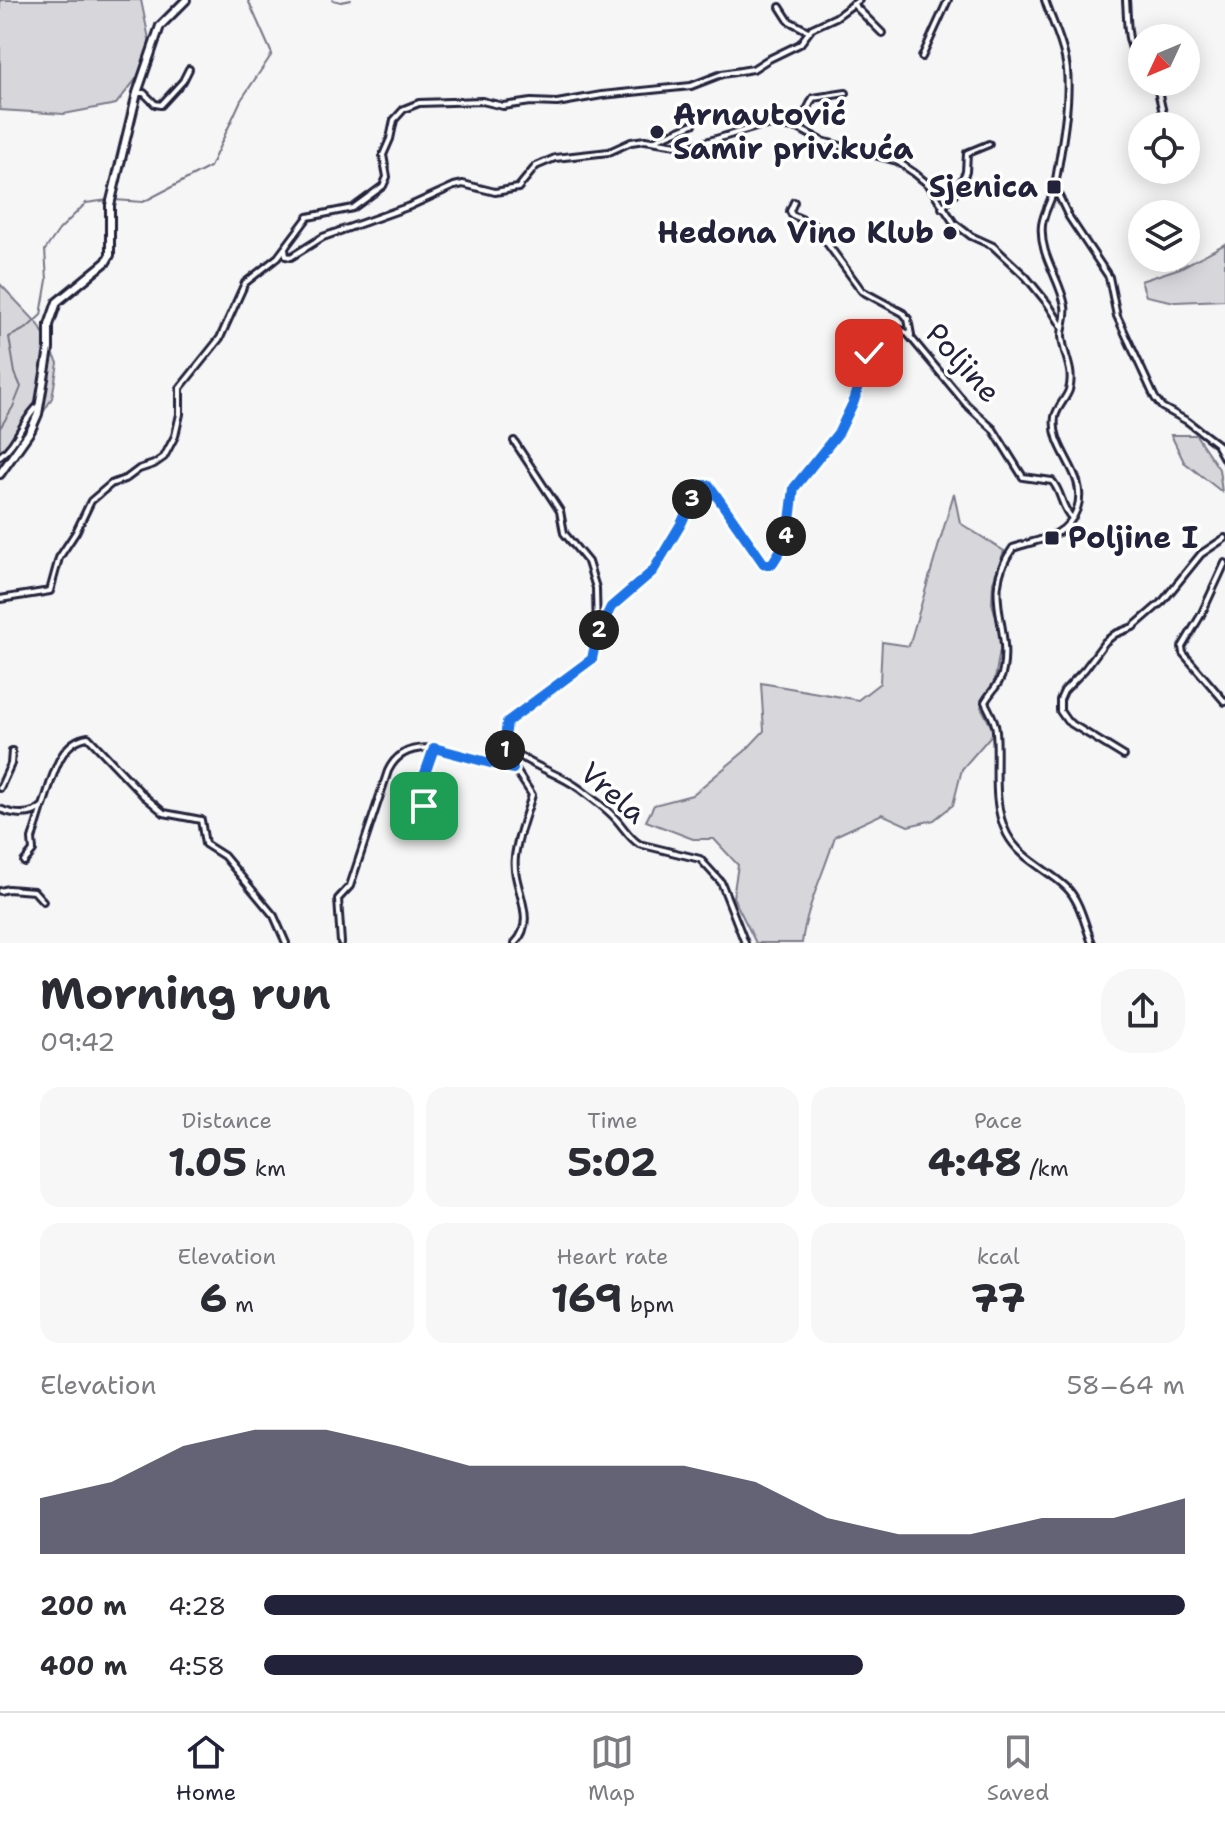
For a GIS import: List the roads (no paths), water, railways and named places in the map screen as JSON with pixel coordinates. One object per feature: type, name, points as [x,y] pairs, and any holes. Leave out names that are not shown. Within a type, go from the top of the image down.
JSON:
[{"type":"street","points":[[0,474],[31,430],[41,402],[52,311],[61,297],[106,262],[111,250],[111,200],[137,93],[160,26],[186,0]]},
{"type":"street","points":[[0,599],[50,591],[59,558],[91,501],[111,484],[164,457],[175,436],[180,414],[180,388],[220,338],[245,283],[271,264],[285,249],[300,223],[308,217],[353,208],[383,186],[387,177],[383,155],[394,120],[404,109],[425,102],[482,101],[503,106],[570,102],[602,95],[691,86],[722,74],[753,69],[800,44],[808,31],[836,17],[859,0]]},
{"type":"street","points":[[922,57],[948,0]]},
{"type":"street","points":[[1045,0],[1066,64],[1066,101],[1055,188],[1046,206],[1042,227],[1044,253],[1067,316],[1062,338],[1070,363],[1069,391],[1055,413],[1055,422],[1059,447],[1076,474],[1078,497],[1077,508],[1061,531],[1047,540],[1013,548],[999,573],[998,616],[1005,637],[1003,670],[999,685],[985,702],[997,728],[999,807],[1007,835],[1031,861],[1066,887],[1092,943]]},
{"type":"street","points":[[1126,0],[1128,28]]},
{"type":"street","points":[[853,4],[882,33]]},
{"type":"street","points":[[780,7],[789,21],[808,31]]},
{"type":"street","points":[[137,93],[144,93],[155,104],[161,105],[183,81],[189,69]]},
{"type":"street","points":[[798,128],[813,98],[846,93]]},
{"type":"street","points":[[653,141],[693,124]]},
{"type":"street","points":[[285,249],[286,256],[291,257],[323,237],[410,206],[454,186],[463,184],[501,192],[518,188],[536,166],[555,158],[609,152],[631,142],[653,141],[689,147],[763,125],[798,128],[822,141],[897,161],[929,185],[954,223],[971,236],[993,246],[1026,277],[1063,328]]},
{"type":"street","points":[[942,208],[956,192],[966,172],[967,153],[989,144]]},
{"type":"street","points":[[1055,188],[1069,217],[1109,277],[1117,316],[1155,398],[1162,407],[1187,421],[1225,450]]},
{"type":"street","points":[[794,202],[790,211],[792,215],[813,224],[862,291],[903,313],[908,319],[911,337]]},
{"type":"street","name":"Poljine","points":[[504,742],[507,722],[511,717],[592,659],[597,635],[611,607],[648,576],[662,559],[699,485],[709,485],[764,564],[772,564],[789,529],[794,488],[839,432],[854,401],[869,353],[889,332],[899,329],[911,337],[967,405],[993,429],[1023,477],[1052,481],[1058,487],[1065,510],[1072,518]]},
{"type":"street","points":[[0,456],[16,440],[31,411],[41,402]]},
{"type":"street","points":[[514,441],[560,511],[564,533],[588,562],[596,588],[597,635]]},
{"type":"street","points":[[1215,444],[1225,460]]},
{"type":"street","points":[[1124,756],[1067,721],[1060,711],[1064,691],[1105,642],[1133,627],[1163,601],[1201,554],[1225,538]]},
{"type":"street","points":[[1225,563],[1182,647],[1183,653],[1225,702]]},
{"type":"street","points":[[24,862],[33,851],[32,839],[65,749],[73,741],[88,737],[164,813],[201,820],[205,844],[224,856],[246,881],[274,916],[286,943]]},
{"type":"street","points":[[504,742],[513,769],[532,795],[515,855],[514,866],[525,921],[523,935],[515,943]]},
{"type":"street","name":"Vrela","points":[[504,742],[519,757],[557,774],[611,813],[631,840],[700,859],[721,882],[745,943]]},
{"type":"street","points":[[341,943],[336,904],[350,886],[361,860],[392,763],[405,754],[428,747],[513,769]]},
{"type":"street","points":[[424,806],[423,779],[434,748]]},
{"type":"street","points":[[0,788],[11,764],[12,751]]},
{"type":"street","points":[[0,809],[22,814],[42,808]]},
{"type":"street","points":[[0,891],[34,891],[43,901]]},
{"type":"waterway","points":[[114,200],[143,202],[210,167],[241,100],[272,54],[248,0]]},
{"type":"waterway","points":[[333,0],[351,0]]},
{"type":"waterway","points":[[0,428],[21,387],[15,373],[9,337],[27,328],[41,315],[47,280],[45,250],[59,230],[86,203],[108,200]]},
{"type":"place","name":"Arnautović Samir priv.kuća","points":[[657,132]]},
{"type":"place","name":"Sjenica","points":[[1054,187]]},
{"type":"place","name":"Hedona Vino Klub","points":[[950,233]]},
{"type":"place","name":"Poljine I","points":[[1052,538]]}]
